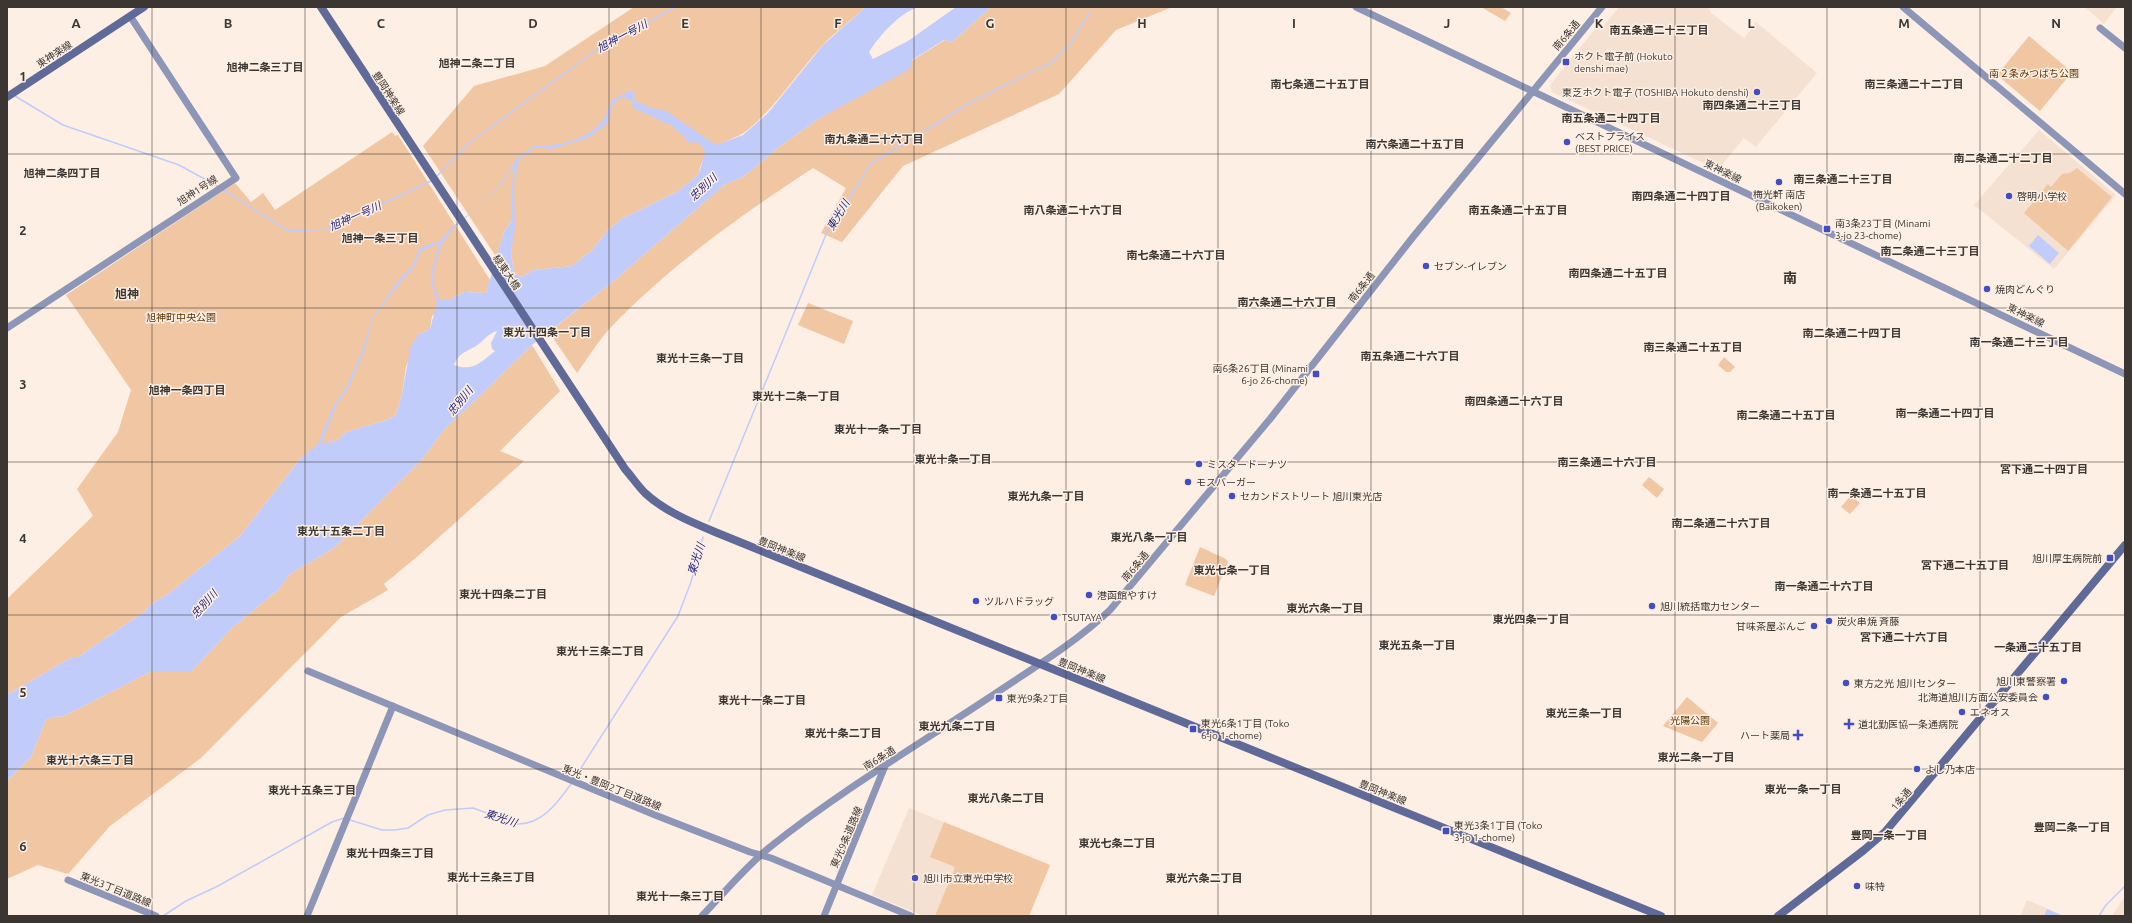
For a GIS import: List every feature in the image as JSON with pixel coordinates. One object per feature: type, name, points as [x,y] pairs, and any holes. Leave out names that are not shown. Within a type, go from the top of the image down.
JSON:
[{"type":"main road","name":"東神楽線","points":[[9,95],[144,7]]},
{"type":"main road","name":"豊岡神楽線","points":[[321,7],[440,190]]},
{"type":"main road","name":"緑東大橋","points":[[440,190],[557,365]]},
{"type":"main road","name":"豊岡神楽線","points":[[557,365],[625,469],[645,493],[675,514],[715,532],[1661,916]]},
{"type":"main road","name":"1条通","points":[[1778,916],[1885,832],[2125,545]]},
{"type":"street","name":"東神楽線","points":[[1356,7],[2122,373]]},
{"type":"street","name":"南6条通","points":[[702,916],[761,854],[826,806],[1039,664],[1086,630],[1119,601],[1270,419],[1413,237],[1602,7]]},
{"type":"street","points":[[1903,7],[2125,194]]},
{"type":"street","name":"旭神1号線","points":[[7,328],[223,185],[236,178],[130,16]]},
{"type":"street","points":[[2100,28],[2125,48]]},
{"type":"street","points":[[2122,373],[2125,365]]},
{"type":"street","name":"東光・豊岡2丁目道路線","points":[[308,671],[573,781],[750,852],[761,854],[911,916]]},
{"type":"street","points":[[307,916],[393,706]]},
{"type":"street","name":"東光9条道路線","points":[[824,916],[885,766]]},
{"type":"street","name":"東光3丁目道路線","points":[[68,880],[156,916]]},
{"type":"shaded area","points":[[1619,7],[1708,7],[1711,13],[1744,38],[1756,22],[1817,73],[1756,147],[1744,138],[1718,170],[1552,92],[1550,85],[1595,29],[1604,25]]},
{"type":"shaded area","points":[[2085,7],[2117,7],[2104,24]]},
{"type":"shaded area","points":[[2039,130],[2116,195],[2054,269],[1974,205]]},
{"type":"shaded area","points":[[909,808],[1050,865],[1029,916],[924,916],[872,895]]},
{"type":"shaded area","points":[[2125,896],[2125,916],[2112,916]]},
{"type":"shaded area","points":[[2027,900],[2065,916],[2020,916]]},
{"type":"green space","points":[[634,7],[866,7],[822,46],[760,119],[735,138],[712,149],[706,155],[699,174],[677,192],[623,218],[608,230],[592,250],[572,266],[534,270],[521,277],[514,273],[511,252],[514,219],[504,232],[497,258],[423,146],[474,86],[545,66]]},
{"type":"green space","points":[[991,7],[1172,7],[1116,30],[1059,94],[903,166],[842,242],[821,233],[846,188],[813,168],[733,223],[682,262],[634,304],[611,327],[577,373],[549,332],[616,279],[724,185],[743,177],[779,147],[818,119],[945,40],[952,42]]},
{"type":"green space","points":[[1481,7],[1501,7],[1511,13],[1505,21]]},
{"type":"green space","name":"南２条みつばち公園","points":[[2029,36],[2072,72],[2040,111],[1997,75]]},
{"type":"green space","name":"旭神町中央公園","points":[[392,132],[395,136],[398,135],[490,280],[486,293],[464,292],[451,299],[432,316],[430,329],[419,334],[406,367],[402,394],[396,415],[387,420],[346,432],[335,442],[321,444],[300,459],[240,536],[168,594],[150,605],[145,611],[78,657],[72,657],[7,695],[7,599],[93,516],[77,489],[118,432],[131,390],[66,295],[235,183],[251,202],[263,193],[275,210]]},
{"type":"green space","points":[[2077,168],[2112,197],[2068,251],[2024,213],[2048,184],[2051,187],[2062,174],[2070,173]]},
{"type":"green space","points":[[808,303],[853,321],[844,344],[798,325]]},
{"type":"green space","points":[[532,345],[560,391],[500,451],[524,461],[418,556],[384,584],[388,590],[341,617],[201,758],[110,826],[68,874],[38,865],[7,879],[7,781],[31,757],[46,720],[53,717],[64,716],[150,672],[191,672],[232,628],[279,589],[290,574],[334,548],[424,457],[443,431]]},
{"type":"green space","points":[[1724,357],[1735,367],[1730,372],[1726,372],[1718,365]]},
{"type":"green space","points":[[1649,477],[1664,489],[1657,498],[1642,485]]},
{"type":"green space","points":[[1851,495],[1860,503],[1850,514],[1841,507]]},
{"type":"green space","points":[[1200,547],[1226,559],[1228,562],[1214,596],[1185,585]]},
{"type":"green space","name":"光陽公園","points":[[1687,697],[1718,723],[1702,742],[1663,726]]},
{"type":"green space","points":[[944,822],[1050,865],[1029,916],[935,916],[955,867],[930,857]]},
{"type":"water","name":"忠別川","points":[[866,7],[920,7],[913,9],[899,18],[885,32],[869,52],[873,59],[908,41],[956,7],[991,7],[952,42],[944,40],[912,60],[910,69],[818,119],[779,147],[743,177],[724,185],[616,279],[532,345],[443,431],[424,457],[334,548],[290,574],[279,589],[232,628],[191,672],[150,672],[64,716],[53,717],[46,720],[31,757],[7,781],[7,695],[72,657],[78,657],[145,611],[150,605],[168,594],[240,536],[300,459],[318,444],[334,405],[346,388],[361,354],[372,318],[401,277],[411,268],[420,248],[440,241],[452,227],[475,210],[453,229],[441,245],[434,270],[433,281],[439,300],[451,299],[464,292],[486,293],[504,232],[512,220],[511,195],[514,167],[510,170],[502,185],[482,203],[501,184],[517,159],[535,145],[553,145],[572,141],[589,133],[597,127],[606,116],[612,100],[631,90],[635,95],[634,100],[651,108],[666,111],[716,145],[743,135],[768,113],[823,45]],"holes":[[[622,97],[632,101],[633,108],[664,123],[669,123],[690,143],[698,142],[705,151],[699,174],[677,192],[623,218],[608,230],[592,250],[572,266],[534,270],[521,277],[514,273],[511,252],[515,228],[514,183],[519,160],[536,147],[551,149],[588,138],[607,124],[613,105]],[[439,244],[432,270],[431,281],[437,303],[430,329],[419,334],[411,345],[402,394],[396,415],[387,420],[346,432],[335,442],[322,443],[337,404],[348,389],[363,355],[373,318],[404,278],[413,269],[421,251]],[[497,331],[491,343],[492,349],[495,351],[472,367],[461,367],[454,365],[460,355],[476,346]]]},
{"type":"water","points":[[2038,235],[2059,253],[2050,264],[2029,246]]},
{"type":"water","points":[[2047,909],[2063,916],[2044,916]]},
{"type":"waterway","name":"旭神一号川","points":[[436,177],[468,144],[595,51],[676,7]]},
{"type":"waterway","name":"東光川","points":[[709,521],[827,232],[860,182],[869,165],[971,102],[1052,62],[1071,43],[1090,12]]},
{"type":"waterway","name":"旭神一号川","points":[[15,96],[63,125],[179,165],[219,187]]},
{"type":"waterway","name":"旭神一号川","points":[[222,189],[289,231],[328,229],[431,181]]},
{"type":"waterway","name":"東光川","points":[[574,779],[678,616],[691,582],[703,537]]},
{"type":"waterway","name":"東光川","points":[[350,820],[382,830],[395,830],[408,828],[428,815],[445,810],[473,808],[517,824],[526,823],[542,817],[555,805],[571,784]]},
{"type":"waterway","name":"東光川","points":[[163,916],[186,901],[218,886],[332,822],[344,818]]},
{"type":"waterway","points":[[2099,916],[2106,905],[2125,886]]},
{"type":"place","name":"ホクト電子前 (Hokuto denshi mae)","points":[[1566,62]]},
{"type":"place","name":"東芝ホクト電子 (TOSHIBA Hokuto denshi)","points":[[1757,92]]},
{"type":"place","name":"ベストプライス (BEST PRICE)","points":[[1567,142]]},
{"type":"place","name":"梅光軒 南店 (Baikoken)","points":[[1779,182]]},
{"type":"place","name":"啓明小学校","points":[[2009,196]]},
{"type":"place","name":"南3条23丁目 (Minami 3-jo 23-chome)","points":[[1827,229]]},
{"type":"place","name":"セブン-イレブン","points":[[1426,266]]},
{"type":"place","name":"焼肉どんぐり","points":[[1987,289]]},
{"type":"place","name":"南6条26丁目 (Minami 6-jo 26-chome)","points":[[1316,374]]},
{"type":"place","name":"ミスタードーナツ","points":[[1199,464]]},
{"type":"place","name":"モスバーガー","points":[[1188,482]]},
{"type":"place","name":"セカンドストリート 旭川東光店","points":[[1232,496]]},
{"type":"place","name":"旭川厚生病院前","points":[[2110,558]]},
{"type":"place","name":"港函館やすけ","points":[[1089,595]]},
{"type":"place","name":"ツルハドラッグ","points":[[976,601]]},
{"type":"place","name":"旭川統括電力センター","points":[[1652,606]]},
{"type":"place","name":"TSUTAYA","points":[[1054,617]]},
{"type":"place","name":"炭火串焼 斉藤","points":[[1829,621]]},
{"type":"place","name":"甘味茶屋ぶんご","points":[[1814,626]]},
{"type":"place","name":"旭川東警察署","points":[[2064,681]]},
{"type":"place","name":"東方之光 旭川センター","points":[[1846,683]]},
{"type":"place","name":"北海道旭川方面公安委員会","points":[[2046,697]]},
{"type":"place","name":"東光9条2丁目","points":[[999,698]]},
{"type":"place","name":"エネオス","points":[[1962,712]]},
{"type":"place","name":"道北勤医協一条通病院","points":[[1849,724]]},
{"type":"place","name":"東光6条1丁目 (Toko 6-jo 1-chome)","points":[[1193,729]]},
{"type":"place","name":"ハート薬局","points":[[1798,735]]},
{"type":"place","name":"よし乃本店","points":[[1917,769]]},
{"type":"place","name":"東光3条1丁目 (Toko 3-jo 1-chome)","points":[[1446,831]]},
{"type":"place","name":"旭川市立東光中学校","points":[[915,878]]},
{"type":"place","name":"味特","points":[[1857,886]]},
{"type":"district","name":"南五条通二十三丁目","points":[[1659,30]]},
{"type":"district","name":"旭神二条二丁目","points":[[477,63]]},
{"type":"district","name":"旭神二条三丁目","points":[[265,67]]},
{"type":"district","name":"南七条通二十五丁目","points":[[1320,84]]},
{"type":"district","name":"南三条通二十二丁目","points":[[1914,84]]},
{"type":"district","name":"南四条通二十三丁目","points":[[1752,105]]},
{"type":"district","name":"南五条通二十四丁目","points":[[1611,118]]},
{"type":"district","name":"南九条通二十六丁目","points":[[874,139]]},
{"type":"district","name":"南六条通二十五丁目","points":[[1415,144]]},
{"type":"district","name":"南二条通二十二丁目","points":[[2003,158]]},
{"type":"district","name":"旭神二条四丁目","points":[[62,173]]},
{"type":"district","name":"南三条通二十三丁目","points":[[1843,179]]},
{"type":"district","name":"南四条通二十四丁目","points":[[1681,196]]},
{"type":"district","name":"南八条通二十六丁目","points":[[1073,210]]},
{"type":"district","name":"南五条通二十五丁目","points":[[1518,210]]},
{"type":"district","name":"旭神一条三丁目","points":[[380,238]]},
{"type":"district","name":"南二条通二十三丁目","points":[[1930,251]]},
{"type":"district","name":"南七条通二十六丁目","points":[[1176,255]]},
{"type":"district","name":"南四条通二十五丁目","points":[[1618,273]]},
{"type":"district","name":"南","points":[[1790,278]]},
{"type":"district","name":"旭神","points":[[127,294]]},
{"type":"district","name":"南六条通二十六丁目","points":[[1287,302]]},
{"type":"district","name":"東光十四条一丁目","points":[[547,332]]},
{"type":"district","name":"南二条通二十四丁目","points":[[1852,333]]},
{"type":"district","name":"南一条通二十三丁目","points":[[2019,342]]},
{"type":"district","name":"南三条通二十五丁目","points":[[1693,347]]},
{"type":"district","name":"南五条通二十六丁目","points":[[1410,356]]},
{"type":"district","name":"東光十三条一丁目","points":[[700,358]]},
{"type":"district","name":"旭神一条四丁目","points":[[187,390]]},
{"type":"district","name":"東光十二条一丁目","points":[[796,396]]},
{"type":"district","name":"南四条通二十六丁目","points":[[1514,401]]},
{"type":"district","name":"南一条通二十四丁目","points":[[1945,413]]},
{"type":"district","name":"南二条通二十五丁目","points":[[1786,415]]},
{"type":"district","name":"東光十一条一丁目","points":[[878,429]]},
{"type":"district","name":"東光十条一丁目","points":[[953,459]]},
{"type":"district","name":"南三条通二十六丁目","points":[[1607,462]]},
{"type":"district","name":"宮下通二十四丁目","points":[[2044,469]]},
{"type":"district","name":"南一条通二十五丁目","points":[[1877,493]]},
{"type":"district","name":"東光九条一丁目","points":[[1046,496]]},
{"type":"district","name":"南二条通二十六丁目","points":[[1721,523]]},
{"type":"district","name":"東光十五条二丁目","points":[[341,531]]},
{"type":"district","name":"東光八条一丁目","points":[[1149,537]]},
{"type":"district","name":"宮下通二十五丁目","points":[[1965,565]]},
{"type":"district","name":"東光七条一丁目","points":[[1232,570]]},
{"type":"district","name":"南一条通二十六丁目","points":[[1824,586]]},
{"type":"district","name":"東光十四条二丁目","points":[[503,594]]},
{"type":"district","name":"東光六条一丁目","points":[[1325,608]]},
{"type":"district","name":"東光四条一丁目","points":[[1531,619]]},
{"type":"district","name":"宮下通二十六丁目","points":[[1904,637]]},
{"type":"district","name":"東光五条一丁目","points":[[1417,645]]},
{"type":"district","name":"一条通二十五丁目","points":[[2038,647]]},
{"type":"district","name":"東光十三条二丁目","points":[[600,651]]},
{"type":"district","name":"東光十一条二丁目","points":[[762,700]]},
{"type":"district","name":"東光三条一丁目","points":[[1584,713]]},
{"type":"district","name":"東光九条二丁目","points":[[957,726]]},
{"type":"district","name":"東光十条二丁目","points":[[843,733]]},
{"type":"district","name":"東光二条一丁目","points":[[1696,757]]},
{"type":"district","name":"東光十六条三丁目","points":[[90,760]]},
{"type":"district","name":"東光一条一丁目","points":[[1803,789]]},
{"type":"district","name":"東光十五条三丁目","points":[[312,790]]},
{"type":"district","name":"東光八条二丁目","points":[[1006,798]]},
{"type":"district","name":"豊岡二条一丁目","points":[[2072,827]]},
{"type":"district","name":"豊岡一条一丁目","points":[[1889,835]]},
{"type":"district","name":"東光七条二丁目","points":[[1117,843]]},
{"type":"district","name":"東光十四条三丁目","points":[[390,853]]},
{"type":"district","name":"東光十三条三丁目","points":[[491,877]]},
{"type":"district","name":"東光六条二丁目","points":[[1204,878]]},
{"type":"district","name":"東光十一条三丁目","points":[[680,896]]}]
